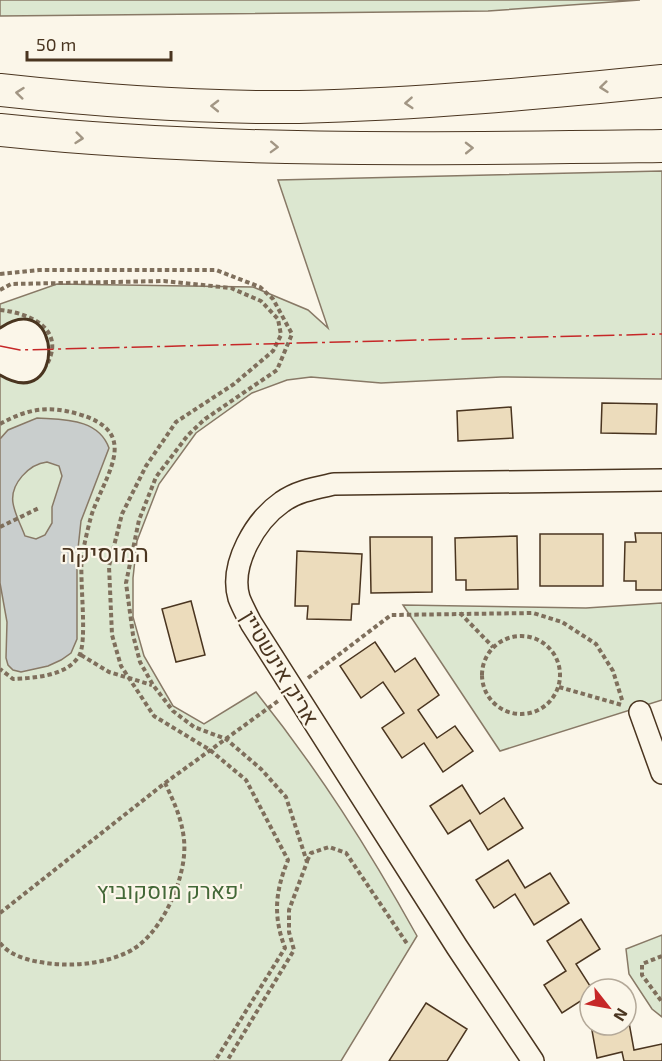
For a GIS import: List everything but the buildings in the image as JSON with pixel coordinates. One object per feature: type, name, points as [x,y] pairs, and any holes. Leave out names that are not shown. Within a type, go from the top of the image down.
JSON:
[{"type":"highway","points":[[0,90],[111,101],[297,107],[458,100],[662,81]]},
{"type":"highway","points":[[0,130],[108,141],[278,148],[662,146]]},
{"type":"street","name":"אריק אינשטיין","points":[[533,1061],[457,947],[251,623],[238,596],[239,569],[246,546],[262,520],[282,502],[301,492],[333,484],[662,480]]},
{"type":"street","points":[[640,712],[662,772]]},
{"type":"path","points":[[0,274],[39,270],[216,270],[260,287],[273,299],[292,334],[277,370],[205,419],[188,435],[156,477],[139,520],[126,583],[133,635],[140,662],[153,685],[173,711],[194,727],[226,739],[261,769],[286,797],[307,862]]},
{"type":"path","points":[[0,290],[11,284],[43,282],[164,280],[231,288],[261,302],[278,319],[281,335],[273,351],[234,384],[176,422],[146,466],[122,514],[109,566],[112,635],[121,666],[154,716],[210,750],[246,780],[288,860],[276,896],[275,914],[285,948],[215,1061]]},
{"type":"path","points":[[0,310],[19,312],[44,327],[52,340],[53,354],[46,366]]},
{"type":"path","points":[[0,424],[31,409],[65,410],[103,425],[114,437],[116,456],[93,511],[82,555],[83,637],[81,655],[70,667],[26,678],[13,679],[0,669]]},
{"type":"path","points":[[0,526],[39,508]]},
{"type":"path","points":[[459,612],[494,647]]},
{"type":"path","points":[[517,636],[542,641],[558,661],[561,674],[559,687],[553,698],[532,713],[506,711],[495,705],[485,688],[482,670],[494,647],[517,636]]},
{"type":"path","points":[[81,655],[109,672],[153,685]]},
{"type":"path","points":[[559,687],[640,712]]},
{"type":"path","points":[[0,943],[6,951],[36,963],[67,965],[99,962],[128,953],[154,931],[172,902],[182,872],[185,841],[179,812],[165,783]]},
{"type":"path","points":[[227,1061],[294,950],[289,932],[289,910],[311,853],[329,847],[346,853],[408,945]]},
{"type":"path","points":[[662,956],[642,963],[642,975],[662,1002]]},
{"type":"green space","points":[[0,0],[640,0],[488,11],[0,16]]},
{"type":"green space","name":"פארק מוסקוביץ'","points":[[662,171],[662,379],[501,377],[381,383],[311,377],[287,380],[252,393],[196,433],[159,484],[137,541],[133,578],[133,617],[144,656],[173,706],[204,724],[256,692],[301,751],[342,811],[417,936],[341,1061],[0,1061],[0,375],[22,383],[37,378],[46,366],[49,350],[45,335],[36,323],[21,319],[0,328],[0,304],[57,284],[253,287],[308,310],[328,328],[278,180]]},
{"type":"green space","points":[[662,603],[662,700],[500,751],[403,605],[586,608]]},
{"type":"green space","points":[[662,935],[662,1017],[652,1009],[638,988],[638,977],[631,977],[629,974],[626,949]]},
{"type":"shaded area","points":[[37,418],[69,420],[97,431],[109,448],[81,521],[77,558],[77,639],[71,653],[61,660],[48,666],[21,672],[13,670],[6,658],[7,622],[0,583],[0,439],[8,430]],"holes":[[[47,462],[59,466],[62,476],[52,507],[52,523],[45,535],[36,539],[25,536],[13,503],[18,482],[28,471],[40,464]]]},
{"type":"wall","points":[[0,328],[21,319],[36,323],[45,335],[49,350],[46,366],[37,378],[22,383],[0,375]]},
{"type":"power","points":[[0,346],[20,350],[662,334]]},
{"type":"district","name":"המוסיקה","points":[[105,552]]}]
